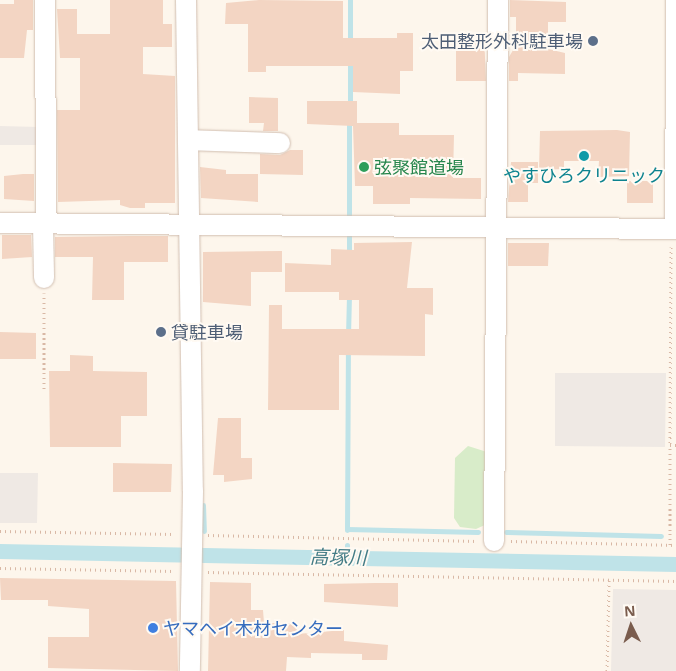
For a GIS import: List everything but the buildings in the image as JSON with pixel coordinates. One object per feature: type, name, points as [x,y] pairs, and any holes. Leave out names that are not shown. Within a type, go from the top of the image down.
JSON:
[{"type":"street","points":[[44,278],[45,0]]},
{"type":"street","points":[[186,0],[192,537],[190,671]]},
{"type":"street","points":[[494,541],[498,0]]},
{"type":"street","points":[[0,223],[674,229],[676,0]]},
{"type":"street","points":[[188,140],[280,143]]},
{"type":"path","points":[[670,545],[674,229]]},
{"type":"path","points":[[44,278],[44,390]]},
{"type":"path","points":[[670,445],[676,445]]},
{"type":"path","points":[[0,530],[192,537],[676,545]]},
{"type":"path","points":[[0,568],[192,570],[676,581]]},
{"type":"path","points":[[608,671],[609,580]]},
{"type":"shaded area","points":[[0,126],[39,127],[39,145],[0,145]]},
{"type":"shaded area","points":[[555,373],[666,373],[665,447],[555,446]]},
{"type":"shaded area","points":[[0,473],[38,473],[37,523],[0,523]]},
{"type":"shaded area","points":[[613,589],[676,590],[676,671],[611,671]]},
{"type":"green space","points":[[468,446],[487,452],[487,524],[476,529],[460,527],[454,518],[455,458]]},
{"type":"water","name":"高塚川","points":[[0,544],[676,557],[676,572],[0,559]]},
{"type":"waterway","points":[[350,0],[350,44]]},
{"type":"waterway","points":[[350,60],[350,107]]},
{"type":"waterway","points":[[349,120],[349,216]]},
{"type":"waterway","points":[[349,236],[349,256]]},
{"type":"waterway","points":[[348,336],[349,294]]},
{"type":"waterway","points":[[347,530],[348,349]]},
{"type":"waterway","points":[[203,505],[204,531]]},
{"type":"waterway","points":[[347,529],[478,532]]},
{"type":"waterway","points":[[506,532],[661,536]]},
{"type":"waterway","name":"高塚川","points":[[347,545],[347,557]]},
{"type":"place","name":"太田整形外科駐車場","points":[[593,41]]},
{"type":"place","name":"やすひろクリニック","points":[[584,156]]},
{"type":"place","name":"弦聚館道場","points":[[364,167]]},
{"type":"place","name":"貸駐車場","points":[[161,332]]},
{"type":"place","name":"ヤマヘイ木材センター","points":[[153,628]]}]
